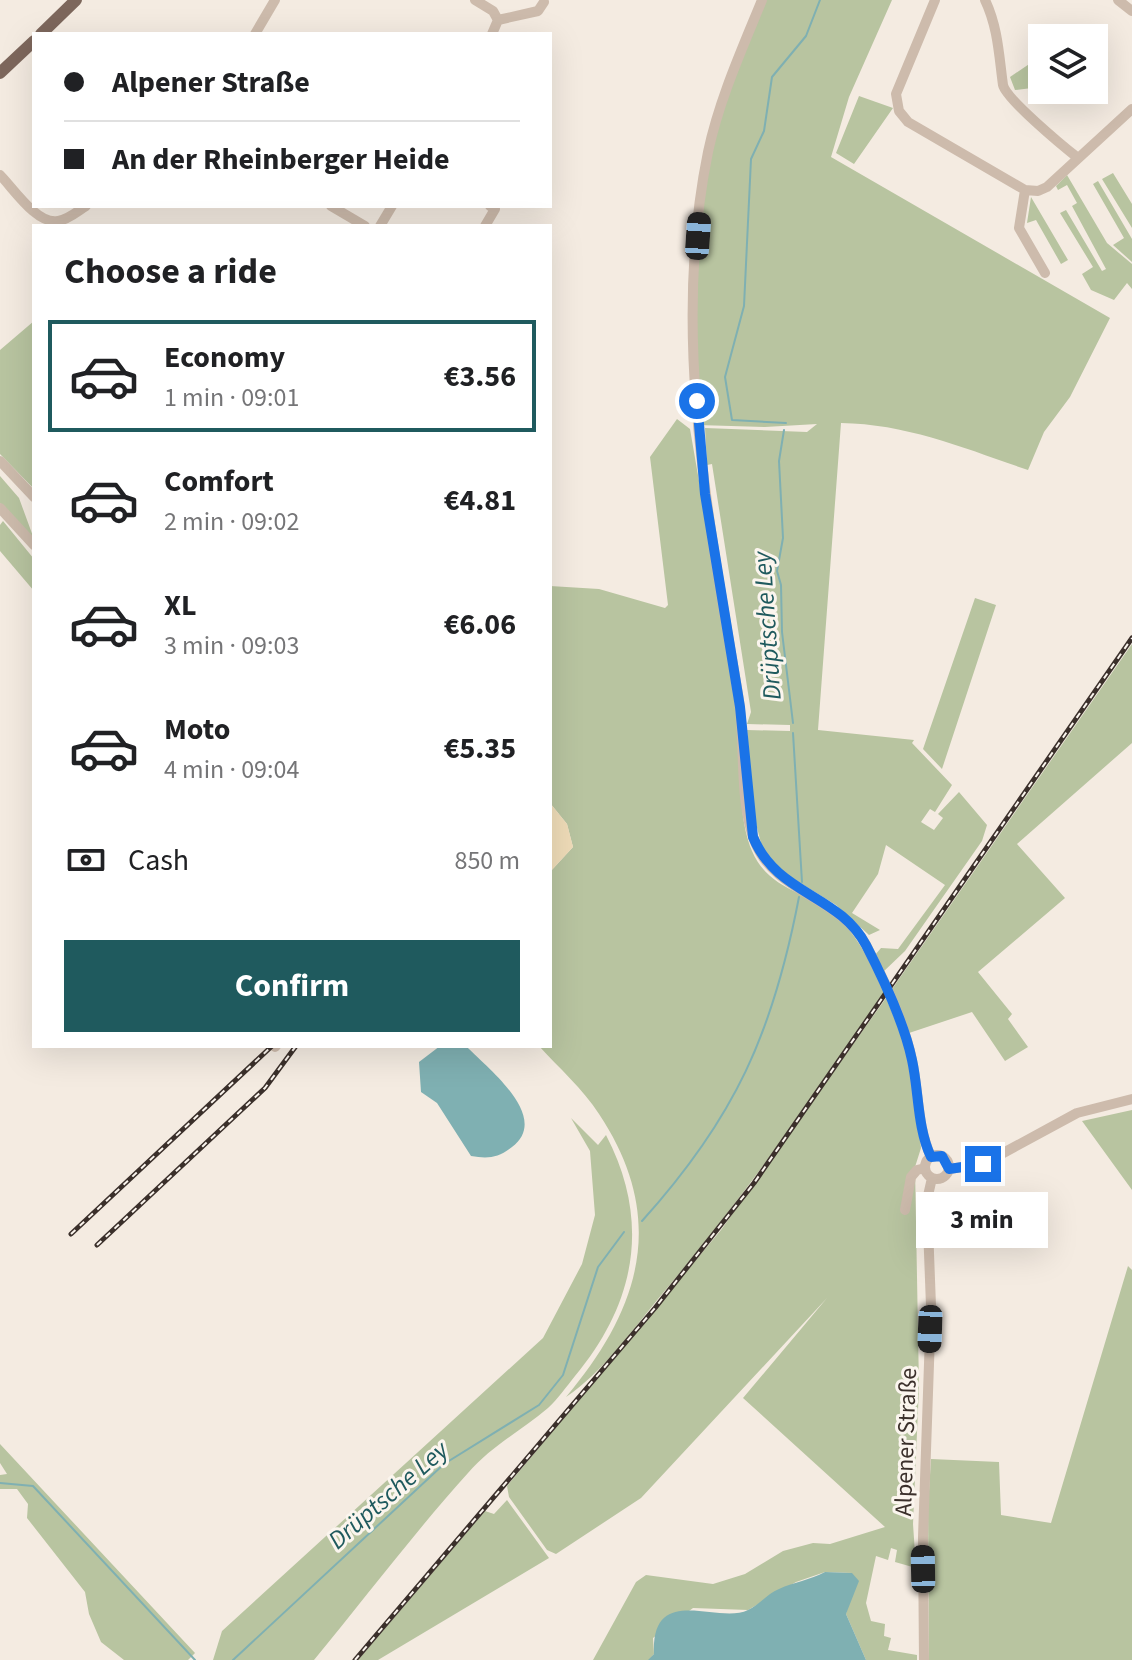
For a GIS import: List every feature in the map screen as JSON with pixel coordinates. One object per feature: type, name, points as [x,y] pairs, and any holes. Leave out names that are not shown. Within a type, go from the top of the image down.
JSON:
[{"type":"main road","points":[[43,32],[76,0]]},
{"type":"main road","points":[[0,73],[32,43]]},
{"type":"street","points":[[256,32],[275,0]]},
{"type":"street","points":[[475,0],[493,11],[498,20]]},
{"type":"street","points":[[762,0],[736,63],[708,150],[694,282],[694,354],[705,494],[740,707],[748,808],[761,857],[788,884],[844,917],[866,946],[907,1040],[921,1128],[931,1157],[925,1168],[917,1170],[911,1177],[905,1210]]},
{"type":"street","points":[[935,0],[896,94],[896,103],[908,122],[1025,190],[1038,191],[1047,187],[1132,109]]},
{"type":"street","points":[[985,0],[994,24],[1003,87],[1014,105],[1031,114],[1053,139],[1078,158]]},
{"type":"street","points":[[1118,0],[1132,11]]},
{"type":"street","points":[[498,20],[538,11],[544,2]]},
{"type":"street","points":[[493,32],[498,20]]},
{"type":"street","points":[[0,175],[37,214],[51,221],[68,218],[83,208]]},
{"type":"street","points":[[1025,190],[1019,228],[1045,273]]},
{"type":"street","points":[[334,208],[362,224]]},
{"type":"street","points":[[0,461],[32,495]]},
{"type":"street","points":[[0,508],[32,543]]},
{"type":"street","points":[[925,1168],[932,1178],[943,1178],[949,1169],[983,1164],[1077,1113],[1132,1099]]},
{"type":"street","points":[[931,1157],[942,1156],[949,1169]]},
{"type":"street","name":"Alpener Straße","points":[[924,1660],[923,1537],[931,1306],[927,1200],[932,1178]]},
{"type":"green space","points":[[762,0],[892,0],[849,97],[831,157],[1110,318],[1070,397],[1044,432],[1028,470],[913,433],[866,424],[841,423],[818,730],[914,740],[912,743],[952,785],[935,812],[930,809],[921,822],[934,830],[943,818],[938,814],[959,792],[987,825],[982,841],[905,951],[882,973],[875,955],[881,948],[898,949],[945,885],[886,845],[878,874],[852,913],[880,930],[869,935],[836,905],[781,871],[762,847],[754,816],[747,730],[790,731],[790,725],[747,724],[751,712],[712,464],[707,465],[705,428],[807,432],[817,424],[765,427],[698,425],[694,282],[708,150]]},
{"type":"green space","points":[[1028,65],[1028,88],[1015,90],[1010,77]]},
{"type":"green space","points":[[859,96],[893,108],[854,164],[836,153]]},
{"type":"green space","points":[[1113,173],[1132,204],[1132,228],[1102,179]]},
{"type":"green space","points":[[1067,175],[1107,243],[1132,264],[1132,289],[1127,283],[1114,300],[1091,290],[1082,274],[1093,267],[1060,213],[1066,210],[1102,271],[1106,269],[1072,206],[1077,203],[1067,185],[1058,190],[1056,186]]},
{"type":"green space","points":[[1098,181],[1132,239],[1132,262],[1113,245],[1124,238],[1093,184]]},
{"type":"green space","points":[[1031,197],[1068,260],[1061,264],[1036,220],[1027,223]]},
{"type":"green space","points":[[32,323],[32,487],[0,454],[0,350]]},
{"type":"green space","points":[[677,419],[690,429],[722,617],[738,730],[744,822],[752,851],[768,875],[825,908],[844,924],[864,952],[884,993],[803,1111],[718,1225],[615,1351],[592,1376],[566,1397],[592,1364],[628,1296],[636,1261],[639,1226],[634,1190],[620,1152],[593,1105],[541,1048],[552,1048],[552,870],[573,847],[567,824],[552,805],[552,586],[599,589],[665,608],[668,605],[650,457]]},
{"type":"green space","points":[[0,476],[19,498],[32,537],[0,503]]},
{"type":"green space","points":[[3,521],[32,557],[32,589],[0,551],[0,525]]},
{"type":"green space","points":[[975,598],[996,605],[942,769],[923,749]]},
{"type":"green space","points":[[1132,644],[1132,743],[1017,844],[1065,898],[978,972],[1012,1014],[1008,1019],[1028,1047],[1005,1061],[972,1012],[909,1033],[890,992]]},
{"type":"green space","points":[[886,998],[905,1043],[921,1148],[915,1167],[919,1387],[913,1524],[916,1568],[895,1562],[897,1550],[891,1548],[888,1560],[876,1556],[866,1603],[871,1621],[885,1624],[884,1636],[891,1638],[888,1650],[917,1655],[917,1660],[866,1660],[846,1614],[852,1573],[825,1572],[796,1582],[748,1610],[693,1608],[653,1638],[654,1654],[649,1660],[593,1660],[636,1582],[646,1575],[713,1584],[745,1574],[783,1551],[813,1543],[830,1544],[885,1527],[743,1398],[827,1298],[641,1498],[556,1554],[547,1550],[509,1497],[507,1486],[721,1230]]},
{"type":"green space","points":[[1132,1110],[1132,1190],[1082,1121]]},
{"type":"green space","points":[[571,1118],[598,1145],[606,1135],[629,1199],[632,1230],[630,1260],[612,1320],[596,1348],[552,1404],[486,1455],[468,1473],[314,1660],[213,1660],[222,1631],[543,1338],[582,1264],[595,1215],[590,1151]]},
{"type":"green space","points":[[1128,1266],[1132,1270],[1132,1660],[929,1660],[928,1507],[931,1459],[999,1462],[1001,1515],[1051,1523]]},
{"type":"green space","points":[[0,1444],[195,1653],[188,1660],[124,1660],[101,1642],[89,1614],[85,1592],[27,1518],[28,1504],[17,1489],[0,1489],[0,1475],[7,1474],[0,1463]]},
{"type":"green space","points":[[507,1500],[549,1558],[378,1660],[358,1660],[485,1511],[494,1514]]},
{"type":"sand","points":[[552,805],[567,824],[573,847],[552,870]]},
{"type":"water","points":[[437,1048],[468,1048],[512,1093],[524,1122],[522,1135],[507,1151],[493,1157],[471,1156],[437,1103],[421,1092],[419,1062]]},
{"type":"water","points":[[825,1572],[852,1573],[859,1581],[846,1614],[866,1660],[648,1660],[654,1654],[656,1632],[663,1619],[675,1612],[735,1613],[748,1610],[775,1591]]},
{"type":"waterway","name":"Drüptsche Ley","points":[[786,423],[732,420],[725,377],[744,306],[751,159],[764,131],[772,77],[806,36],[820,0]]},
{"type":"waterway","name":"Drüptsche Ley","points":[[784,430],[779,461],[783,538],[777,571],[781,585],[782,632],[793,723]]},
{"type":"waterway","name":"Drüptsche Ley","points":[[793,733],[802,882]]},
{"type":"waterway","name":"Drüptsche Ley","points":[[642,1221],[702,1146],[746,1071],[777,991],[799,897]]},
{"type":"waterway","name":"Drüptsche Ley","points":[[233,1660],[444,1464],[539,1405],[563,1375],[598,1267],[624,1232]]},
{"type":"waterway","name":"Drüptsche Ley","points":[[0,1483],[33,1486],[195,1660]]},
{"type":"railway","points":[[355,1660],[655,1308],[754,1183],[1132,638]]},
{"type":"railway","points":[[71,1234],[270,1048]]},
{"type":"railway","points":[[97,1245],[265,1088],[295,1048]]},
{"type":"route","points":[[697,401],[705,494],[743,727],[753,837],[761,857],[777,875],[844,917],[866,946],[907,1040],[921,1128],[931,1157],[942,1156],[949,1169],[983,1164]]}]
